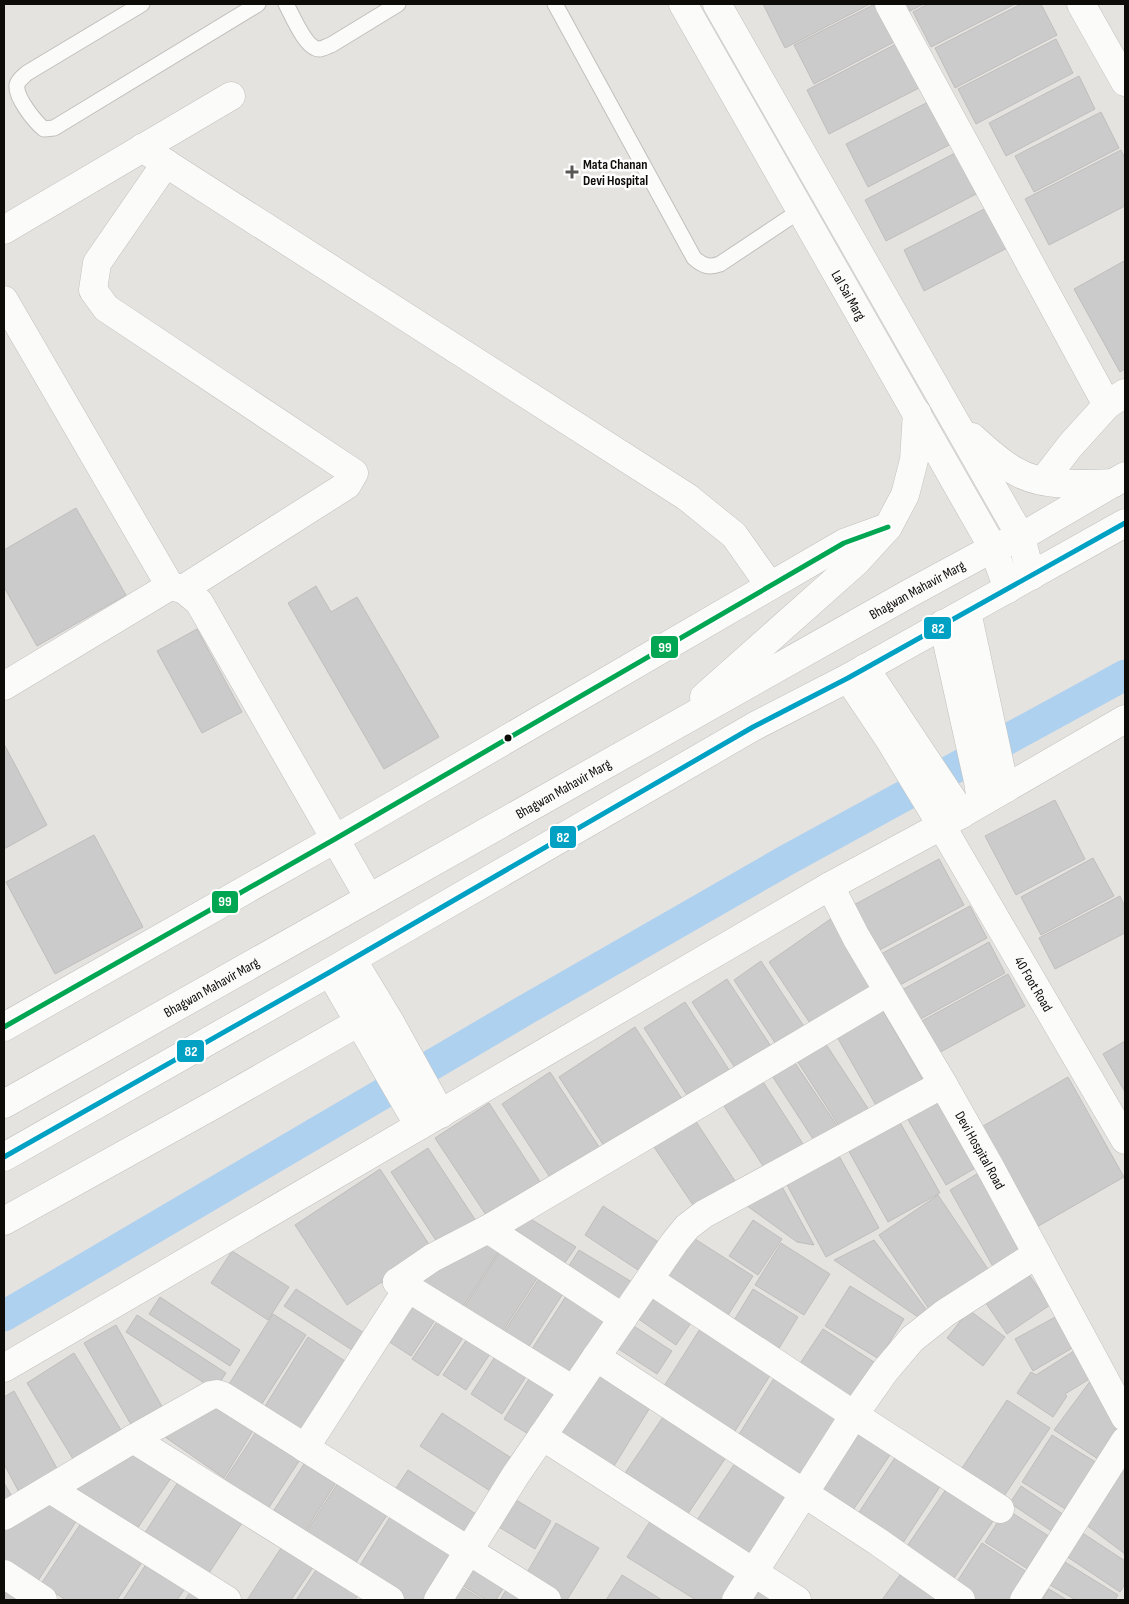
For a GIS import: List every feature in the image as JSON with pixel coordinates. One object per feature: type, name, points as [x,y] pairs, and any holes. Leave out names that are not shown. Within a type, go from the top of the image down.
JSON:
[{"type":"street","name":"Lal Sai Marg","points":[[683,4],[993,548],[1008,589]]},
{"type":"street","points":[[717,4],[1021,537],[1031,576]]},
{"type":"street","points":[[889,4],[1116,399],[1070,446],[1043,481]]},
{"type":"street","points":[[1081,4],[1125,82]]},
{"type":"street","points":[[4,230],[231,96]]},
{"type":"street","points":[[142,148],[687,497],[734,535],[770,586]]},
{"type":"street","points":[[4,686],[177,588],[347,485],[354,473],[106,308],[93,290],[97,263],[166,163]]},
{"type":"street","points":[[4,300],[177,588],[199,602],[369,898]]},
{"type":"street","points":[[663,732],[856,562],[888,527],[905,495],[914,460],[917,413]]},
{"type":"street","points":[[954,418],[989,453],[1016,472],[1043,481],[1072,484],[1120,480]]},
{"type":"street","name":"Bhagwan Mahavir Marg","points":[[4,1104],[663,732],[993,548],[1021,537],[1120,480]]},
{"type":"street","points":[[4,1157],[341,966],[753,727],[857,673],[1125,523]]},
{"type":"street","points":[[4,1027],[335,839],[844,543],[888,527]]},
{"type":"street","points":[[957,805],[971,695],[967,612]]},
{"type":"street","points":[[943,624],[1003,779]]},
{"type":"street","name":"40 Foot Road","points":[[857,673],[897,732],[957,805],[1125,1140]]},
{"type":"street","points":[[4,1368],[424,1109],[830,886],[957,805],[1003,779],[1125,719]]},
{"type":"street","name":"Devi Hospital Road","points":[[830,886],[856,938],[943,1084],[1125,1417]]},
{"type":"street","points":[[341,966],[390,1022],[424,1109]]},
{"type":"street","points":[[341,966],[363,1030],[424,1109]]},
{"type":"street","points":[[573,1390],[397,1282],[432,1258],[488,1229],[888,992]]},
{"type":"street","points":[[4,1221],[217,1103],[363,1030]]},
{"type":"street","points":[[438,1600],[542,1436],[674,1243],[687,1227],[704,1214],[943,1084]]},
{"type":"street","points":[[488,1229],[623,1318]]},
{"type":"street","points":[[736,1600],[854,1415],[885,1371],[912,1339],[945,1313],[1037,1254]]},
{"type":"street","points":[[650,1280],[1000,1509]]},
{"type":"street","points":[[305,1448],[408,1288]]},
{"type":"street","points":[[596,1357],[877,1541],[961,1600]]},
{"type":"street","points":[[4,1516],[133,1439],[211,1395],[217,1394],[547,1600]]},
{"type":"street","points":[[542,1436],[797,1600]]},
{"type":"street","points":[[133,1439],[390,1600]]},
{"type":"street","points":[[1024,1600],[1125,1441]]},
{"type":"street","points":[[50,1489],[227,1600]]},
{"type":"street","points":[[4,1574],[44,1600]]},
{"type":"lane","points":[[142,4],[27,73],[22,78],[17,85],[18,92],[33,120],[44,129],[54,128],[258,4]]},
{"type":"lane","points":[[286,4],[305,40],[312,47],[320,50],[398,4]]},
{"type":"lane","points":[[555,4],[694,258],[703,265],[711,267],[720,264],[801,210]]},
{"type":"building","points":[[763,4],[870,4],[785,48]]},
{"type":"building","points":[[877,4],[896,41],[814,84],[794,45]]},
{"type":"building","points":[[907,4],[924,4],[910,11]]},
{"type":"building","points":[[928,4],[1015,4],[931,47],[913,12]]},
{"type":"building","points":[[1021,4],[1041,4],[1057,35],[955,88],[935,48]]},
{"type":"building","points":[[1056,39],[1073,73],[976,124],[958,89]]},
{"type":"building","points":[[896,44],[919,88],[829,134],[807,90]]},
{"type":"building","points":[[1079,76],[1095,109],[1006,156],[989,123]]},
{"type":"building","points":[[934,99],[955,142],[868,187],[846,144]]},
{"type":"building","points":[[1101,112],[1119,148],[1034,192],[1015,156]]},
{"type":"building","points":[[1121,150],[1125,159],[1125,206],[1049,245],[1025,199]]},
{"type":"building","points":[[959,151],[980,192],[886,241],[865,200]]},
{"type":"building","points":[[992,205],[1013,245],[924,291],[904,250]]},
{"type":"building","points":[[1124,261],[1125,369],[1120,372],[1074,289]]},
{"type":"building","points":[[76,508],[126,595],[37,646],[4,587],[4,550]]},
{"type":"building","points":[[316,586],[331,612],[357,597],[439,737],[384,769],[288,603]]},
{"type":"building","points":[[197,629],[242,712],[202,733],[157,651]]},
{"type":"building","points":[[4,744],[47,825],[4,849]]},
{"type":"building","points":[[1055,800],[1085,859],[1016,895],[985,836]]},
{"type":"building","points":[[94,835],[143,927],[55,974],[6,882]]},
{"type":"building","points":[[1093,858],[1114,896],[1041,935],[1021,897]]},
{"type":"building","points":[[939,859],[964,905],[874,953],[850,907]]},
{"type":"building","points":[[1120,896],[1125,907],[1125,933],[1055,969],[1039,938]]},
{"type":"building","points":[[970,906],[987,938],[898,986],[881,954]]},
{"type":"building","points":[[832,918],[880,988],[816,1032],[769,962]]},
{"type":"building","points":[[989,942],[1005,973],[917,1021],[900,991]]},
{"type":"building","points":[[761,961],[809,1034],[781,1052],[734,980]]},
{"type":"building","points":[[1008,974],[1025,1006],[935,1055],[918,1023]]},
{"type":"building","points":[[727,979],[774,1051],[739,1074],[692,1002]]},
{"type":"building","points":[[685,1002],[733,1076],[692,1103],[644,1028]]},
{"type":"building","points":[[878,1002],[923,1080],[877,1107],[832,1028]]},
{"type":"building","points":[[635,1027],[684,1102],[608,1152],[559,1077]]},
{"type":"building","points":[[820,1035],[869,1110],[841,1129],[792,1053]]},
{"type":"building","points":[[1125,1041],[1125,1092],[1103,1054]]},
{"type":"building","points":[[789,1054],[838,1127],[815,1142],[767,1068]]},
{"type":"building","points":[[550,1072],[601,1150],[553,1182],[502,1104]]},
{"type":"building","points":[[758,1074],[805,1147],[767,1172],[720,1100]]},
{"type":"building","points":[[1068,1077],[1124,1177],[1035,1228],[978,1129]]},
{"type":"building","points":[[941,1098],[979,1166],[946,1185],[907,1118]]},
{"type":"building","points":[[489,1103],[541,1183],[488,1218],[435,1138]]},
{"type":"building","points":[[693,1117],[737,1184],[697,1211],[652,1144]]},
{"type":"building","points":[[898,1119],[940,1193],[888,1222],[847,1148]]},
{"type":"building","points":[[428,1148],[478,1224],[441,1248],[391,1172]]},
{"type":"building","points":[[838,1154],[879,1228],[826,1257],[786,1183]]},
{"type":"building","points":[[380,1169],[432,1249],[347,1305],[295,1225]]},
{"type":"building","points":[[982,1171],[1029,1254],[996,1272],[950,1190]]},
{"type":"building","points":[[780,1183],[814,1245],[797,1242],[743,1203]]},
{"type":"building","points":[[938,1195],[990,1272],[931,1312],[879,1235]]},
{"type":"building","points":[[603,1206],[660,1243],[641,1272],[585,1235]]},
{"type":"building","points":[[521,1213],[576,1247],[560,1270],[503,1232]]},
{"type":"building","points":[[753,1220],[782,1239],[758,1275],[729,1256]]},
{"type":"building","points":[[482,1236],[501,1248],[460,1311],[406,1281]]},
{"type":"building","points":[[692,1237],[753,1276],[723,1323],[662,1284]]},
{"type":"building","points":[[874,1240],[929,1313],[918,1317],[834,1260]]},
{"type":"building","points":[[781,1243],[830,1274],[804,1315],[755,1285]]},
{"type":"building","points":[[505,1244],[543,1269],[501,1334],[463,1309]]},
{"type":"building","points":[[579,1250],[632,1282],[616,1308],[563,1275]]},
{"type":"building","points":[[232,1251],[289,1287],[268,1320],[211,1283]]},
{"type":"building","points":[[1025,1269],[1050,1305],[1007,1334],[983,1299]]},
{"type":"building","points":[[542,1274],[566,1289],[528,1348],[504,1332]]},
{"type":"building","points":[[850,1286],[904,1319],[879,1359],[825,1326]]},
{"type":"building","points":[[296,1289],[364,1333],[352,1350],[284,1306]]},
{"type":"building","points":[[753,1289],[798,1317],[778,1350],[733,1322]]},
{"type":"building","points":[[570,1290],[610,1316],[569,1378],[530,1352]]},
{"type":"building","points":[[655,1291],[695,1317],[676,1345],[637,1318]]},
{"type":"building","points":[[160,1297],[240,1350],[230,1366],[149,1314]]},
{"type":"building","points":[[412,1297],[439,1314],[411,1356],[385,1339]]},
{"type":"building","points":[[969,1310],[1005,1337],[983,1366],[947,1338]]},
{"type":"building","points":[[273,1314],[306,1335],[258,1410],[226,1389]]},
{"type":"building","points":[[137,1315],[226,1373],[215,1390],[126,1332]]},
{"type":"building","points":[[1057,1316],[1074,1347],[1033,1371],[1015,1339]]},
{"type":"building","points":[[440,1317],[466,1333],[438,1376],[412,1359]]},
{"type":"building","points":[[705,1321],[776,1366],[730,1439],[659,1394]]},
{"type":"building","points":[[629,1323],[672,1351],[657,1374],[614,1346]]},
{"type":"building","points":[[116,1325],[164,1410],[133,1428],[84,1343]]},
{"type":"building","points":[[823,1329],[877,1364],[851,1404],[797,1368]]},
{"type":"building","points":[[469,1336],[492,1351],[466,1390],[443,1375]]},
{"type":"building","points":[[308,1337],[348,1363],[301,1436],[262,1411]]},
{"type":"building","points":[[1074,1351],[1091,1378],[1065,1394],[1067,1396],[1053,1417],[1017,1393],[1031,1372],[1036,1375]]},
{"type":"building","points":[[498,1352],[529,1372],[502,1414],[471,1394]]},
{"type":"building","points":[[74,1353],[121,1430],[73,1459],[27,1383]]},
{"type":"building","points":[[597,1367],[654,1401],[611,1471],[554,1436]]},
{"type":"building","points":[[532,1374],[557,1392],[530,1435],[504,1419]]},
{"type":"building","points":[[776,1375],[841,1415],[799,1485],[733,1444]]},
{"type":"building","points":[[1091,1380],[1119,1427],[1098,1459],[1054,1430]]},
{"type":"building","points":[[14,1391],[59,1472],[20,1494],[4,1464],[4,1397]]},
{"type":"building","points":[[217,1397],[259,1421],[224,1478],[155,1430]]},
{"type":"building","points":[[1007,1400],[1050,1428],[1002,1499],[960,1471]]},
{"type":"building","points":[[667,1411],[729,1453],[683,1521],[621,1479]]},
{"type":"building","points":[[442,1413],[516,1461],[495,1494],[420,1446]]},
{"type":"building","points":[[259,1427],[303,1455],[268,1509],[224,1481]]},
{"type":"building","points":[[861,1431],[892,1452],[847,1519],[816,1497]]},
{"type":"building","points":[[1052,1435],[1097,1463],[1067,1510],[1022,1482]]},
{"type":"building","points":[[138,1450],[173,1475],[133,1535],[64,1489]]},
{"type":"building","points":[[900,1450],[945,1479],[899,1549],[854,1520]]},
{"type":"building","points":[[741,1454],[799,1493],[751,1564],[693,1526]]},
{"type":"building","points":[[310,1455],[341,1475],[305,1531],[274,1510]]},
{"type":"building","points":[[1125,1466],[1125,1554],[1085,1524]]},
{"type":"building","points":[[408,1470],[479,1516],[462,1542],[391,1496]]},
{"type":"building","points":[[182,1476],[246,1517],[205,1579],[142,1537]]},
{"type":"building","points":[[340,1480],[389,1512],[353,1567],[304,1535]]},
{"type":"building","points":[[951,1482],[998,1514],[950,1584],[903,1552]]},
{"type":"building","points":[[4,1483],[13,1498],[4,1503]]},
{"type":"building","points":[[1021,1486],[1067,1517],[1056,1534],[1010,1503]]},
{"type":"building","points":[[511,1497],[551,1521],[535,1549],[494,1524]]},
{"type":"building","points":[[50,1499],[79,1517],[36,1584],[4,1565],[4,1527]]},
{"type":"building","points":[[1006,1509],[1055,1540],[1034,1573],[985,1542]]},
{"type":"building","points":[[87,1514],[148,1553],[117,1600],[66,1600],[41,1584]]},
{"type":"building","points":[[392,1514],[454,1554],[424,1600],[403,1600],[357,1570]]},
{"type":"building","points":[[655,1514],[744,1570],[725,1600],[696,1600],[627,1557]]},
{"type":"building","points":[[556,1523],[599,1548],[567,1600],[555,1600],[522,1581]]},
{"type":"building","points":[[1081,1532],[1125,1561],[1125,1584],[1120,1592],[1066,1556]]},
{"type":"building","points":[[982,1543],[1030,1574],[1013,1600],[966,1600],[951,1591]]},
{"type":"building","points":[[283,1545],[314,1566],[291,1600],[247,1600]]},
{"type":"building","points":[[152,1555],[191,1580],[177,1600],[123,1600]]},
{"type":"building","points":[[473,1558],[508,1580],[496,1600],[486,1600],[457,1582]]},
{"type":"building","points":[[1065,1562],[1118,1595],[1115,1600],[1076,1600],[1050,1585]]},
{"type":"building","points":[[320,1564],[361,1591],[355,1600],[296,1600]]},
{"type":"building","points":[[907,1565],[942,1600],[882,1600]]},
{"type":"building","points":[[622,1575],[662,1600],[606,1600]]},
{"type":"building","points":[[4,1584],[28,1600],[4,1600]]},
{"type":"building","points":[[195,1585],[219,1600],[185,1600]]},
{"type":"building","points":[[458,1585],[483,1600],[449,1600]]},
{"type":"building","points":[[508,1587],[529,1600],[500,1600]]},
{"type":"building","points":[[1049,1589],[1067,1600],[1042,1600]]},
{"type":"building","points":[[760,1590],[776,1600],[754,1600]]},
{"type":"waterway","points":[[4,1316],[527,1009],[785,861],[1125,675]]},
{"type":"transit line","name":"82","points":[[4,1157],[330,972],[753,727],[848,678],[1125,523]]},
{"type":"transit line","name":"99","points":[[4,1027],[335,839],[844,543],[888,527]]},
{"type":"place","name":"Mata Chanan Devi Hospital","points":[[572,172]]}]
